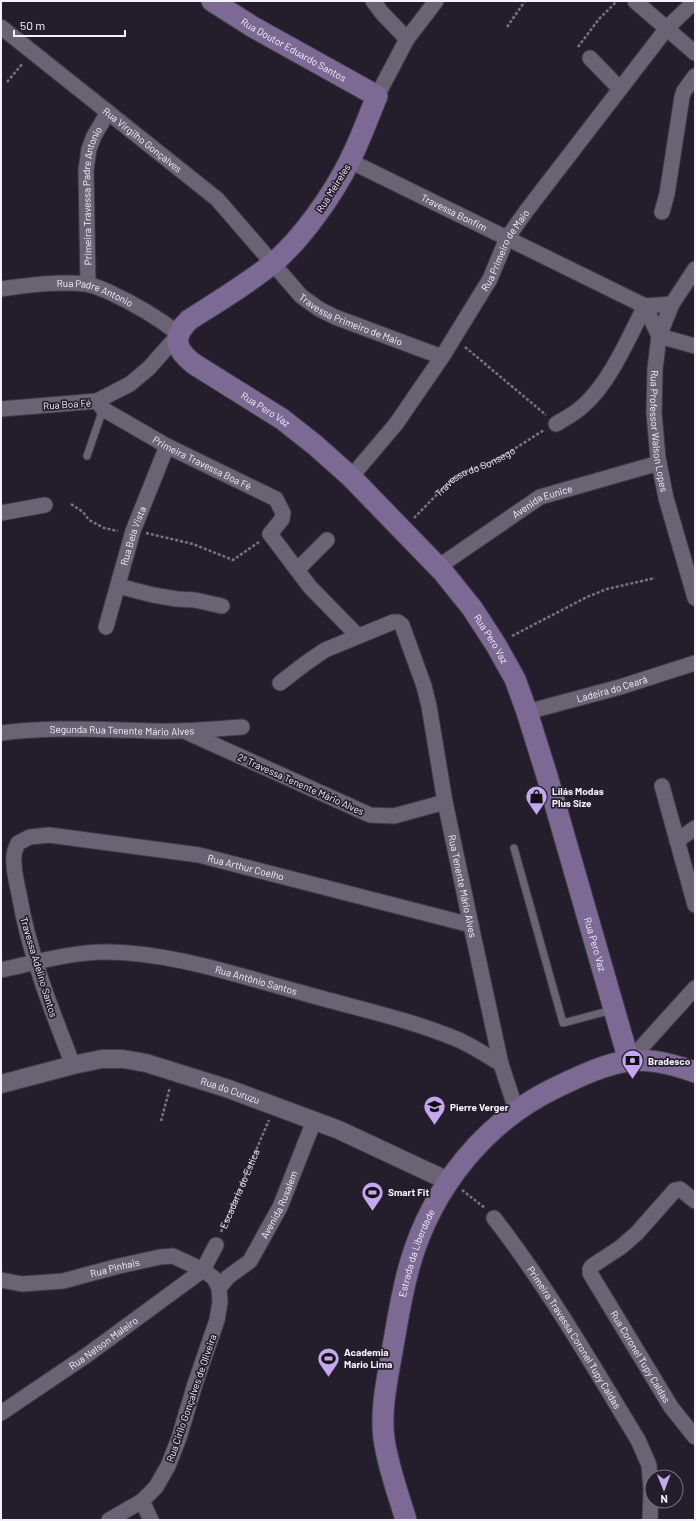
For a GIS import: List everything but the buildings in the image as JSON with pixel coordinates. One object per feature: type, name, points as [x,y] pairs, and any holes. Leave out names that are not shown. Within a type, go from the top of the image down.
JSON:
[{"type":"main road","name":"Rua Doutor Eduardo Santos","points":[[212,1],[280,42],[377,96]]},
{"type":"main road","name":"Rua Meireles","points":[[179,334],[182,326],[189,320],[273,263],[298,238],[319,211],[350,161],[377,96]]},
{"type":"main road","name":"Rua Pero Vaz","points":[[179,334],[179,350],[184,356],[282,419],[315,445],[351,477],[438,567],[472,608],[496,645],[515,679],[527,712],[547,776],[629,1061]]},
{"type":"main road","name":"Estrada da Liberdade","points":[[406,1520],[387,1459],[383,1416],[385,1395],[403,1289],[410,1263],[419,1237],[431,1210],[448,1181],[474,1148],[516,1110],[538,1096],[568,1081],[607,1066],[629,1061],[648,1061],[667,1064],[695,1072]]},
{"type":"street","points":[[373,1],[382,13],[407,39]]},
{"type":"street","name":"Rua Meireles","points":[[377,96],[407,39],[436,1]]},
{"type":"street","points":[[635,1],[695,53]]},
{"type":"street","name":"Rua Primeiro de Maio","points":[[351,477],[396,424],[442,357],[490,279],[507,238],[667,28],[695,1]]},
{"type":"street","name":"Rua Virgilho Gonçalves","points":[[1,27],[217,199],[273,263]]},
{"type":"street","points":[[590,58],[620,89]]},
{"type":"street","points":[[662,212],[667,194],[682,97],[684,90],[695,76]]},
{"type":"street","name":"Primeira Travessa Padre Antonio","points":[[88,284],[86,170],[89,150],[94,136],[108,112]]},
{"type":"street","name":"Travessa Bonfim","points":[[350,161],[645,306]]},
{"type":"street","name":"Travessa Primeiro de Maio","points":[[273,263],[301,296],[319,309],[336,317],[442,357]]},
{"type":"street","name":"Rua Professor Walson Lopes","points":[[695,269],[672,304],[659,336],[655,369],[654,413],[659,463],[666,498],[695,598]]},
{"type":"street","name":"Rua Padre Antonio","points":[[1,289],[54,284],[88,284],[132,303],[161,319],[179,334]]},
{"type":"street","points":[[645,306],[672,304]]},
{"type":"street","points":[[645,306],[659,336],[695,346]]},
{"type":"street","points":[[556,424],[585,405],[597,391],[609,375],[645,306]]},
{"type":"street","name":"Rua Boa Fé","points":[[1,409],[100,405],[130,384],[149,368],[179,334]]},
{"type":"street","name":"Primeira Travessa Boa Fé","points":[[100,405],[167,446],[276,499],[283,513],[282,519],[270,534]]},
{"type":"street","name":"Rua Bela Vista","points":[[106,627],[133,531],[167,446]]},
{"type":"street","name":"Avenida Eunice","points":[[438,567],[540,497],[659,463]]},
{"type":"street","points":[[1,513],[45,505]]},
{"type":"street","points":[[270,534],[310,587],[358,636],[325,650],[280,683]]},
{"type":"street","points":[[297,570],[327,540]]},
{"type":"street","points":[[118,586],[153,595],[195,600],[222,606]]},
{"type":"street","name":"Rua Tenente Mário Alves","points":[[358,636],[393,622],[398,622],[402,625],[415,660],[429,706],[445,802],[471,925],[502,1064],[516,1110]]},
{"type":"street","name":"Ladeira do Ceará","points":[[527,712],[695,663]]},
{"type":"street","name":"Segunda Rua Tenente Mário Alves","points":[[1,733],[60,728],[184,731],[242,727]]},
{"type":"street","name":"2ª Travessa Tenente Mário Alves","points":[[184,731],[370,815],[394,816],[445,802]]},
{"type":"street","points":[[662,786],[695,905]]},
{"type":"street","points":[[677,841],[695,828]]},
{"type":"street","name":"Rua Arthur Coelho","points":[[18,843],[30,837],[49,835],[199,856],[471,925]]},
{"type":"street","name":"Travessa Adelino Santos","points":[[18,843],[15,851],[14,863],[22,909],[36,963],[73,1065]]},
{"type":"street","name":"Rua Antônio Santos","points":[[1,970],[79,954],[106,952],[141,953],[199,964],[360,1008],[436,1032],[466,1044],[502,1064]]},
{"type":"street","points":[[629,1061],[695,988]]},
{"type":"street","name":"Rua do Curuzu","points":[[1,1084],[73,1065],[102,1060],[123,1059],[146,1063],[229,1089],[339,1130],[448,1181]]},
{"type":"street","name":"Avenida Rusalem","points":[[224,1282],[250,1261],[280,1207],[314,1121]]},
{"type":"street","name":"Rua Coronel Tupy Caldas","points":[[695,1201],[680,1189],[675,1190],[637,1233],[621,1247],[592,1266],[590,1270],[590,1273],[671,1407],[695,1437]]},
{"type":"street","name":"Primeira Travessa Coronel Tupy Caldas","points":[[494,1218],[542,1285],[638,1440],[649,1465],[651,1489],[650,1520]]},
{"type":"street","points":[[202,1270],[216,1245]]},
{"type":"street","name":"Rua Pinhais","points":[[1,1280],[22,1284],[64,1281],[118,1266],[160,1257],[173,1256],[224,1282]]},
{"type":"street","name":"Rua Nelson Maleiro","points":[[1,1413],[87,1355],[202,1270]]},
{"type":"street","name":"Rua Cirilo Gonçalves de Oliveira","points":[[110,1520],[142,1501],[156,1487],[168,1466],[217,1320],[224,1282]]},
{"type":"street","points":[[142,1501],[151,1520]]},
{"type":"lane","points":[[87,456],[100,405]]},
{"type":"lane","points":[[514,848],[563,1023],[614,1010]]},
{"type":"path","points":[[507,27],[525,1]]},
{"type":"path","points":[[578,47],[599,19],[617,1]]},
{"type":"path","points":[[7,82],[32,51]]},
{"type":"path","points":[[454,338],[556,424]]},
{"type":"path","name":"Travessa do Sonsego","points":[[402,530],[452,479],[464,472],[508,453],[556,424]]},
{"type":"path","points":[[71,504],[83,512],[89,520],[104,528],[167,537],[193,544],[233,560],[270,534]]},
{"type":"path","points":[[510,637],[587,597],[607,589],[655,578]]},
{"type":"path","points":[[161,1121],[172,1080]]},
{"type":"path","name":"Escadaria do Estica","points":[[216,1245],[275,1106]]},
{"type":"path","points":[[448,1181],[481,1204],[494,1218]]},
{"type":"place","name":"Lilás Modas Plus Size","points":[[536,816]]},
{"type":"place","name":"Bradesco","points":[[632,1080]]},
{"type":"place","name":"Pierre Verger","points":[[434,1126]]},
{"type":"place","name":"Smart Fit","points":[[373,1212]]},
{"type":"place","name":"Academia Mario Lima","points":[[328,1378]]}]
